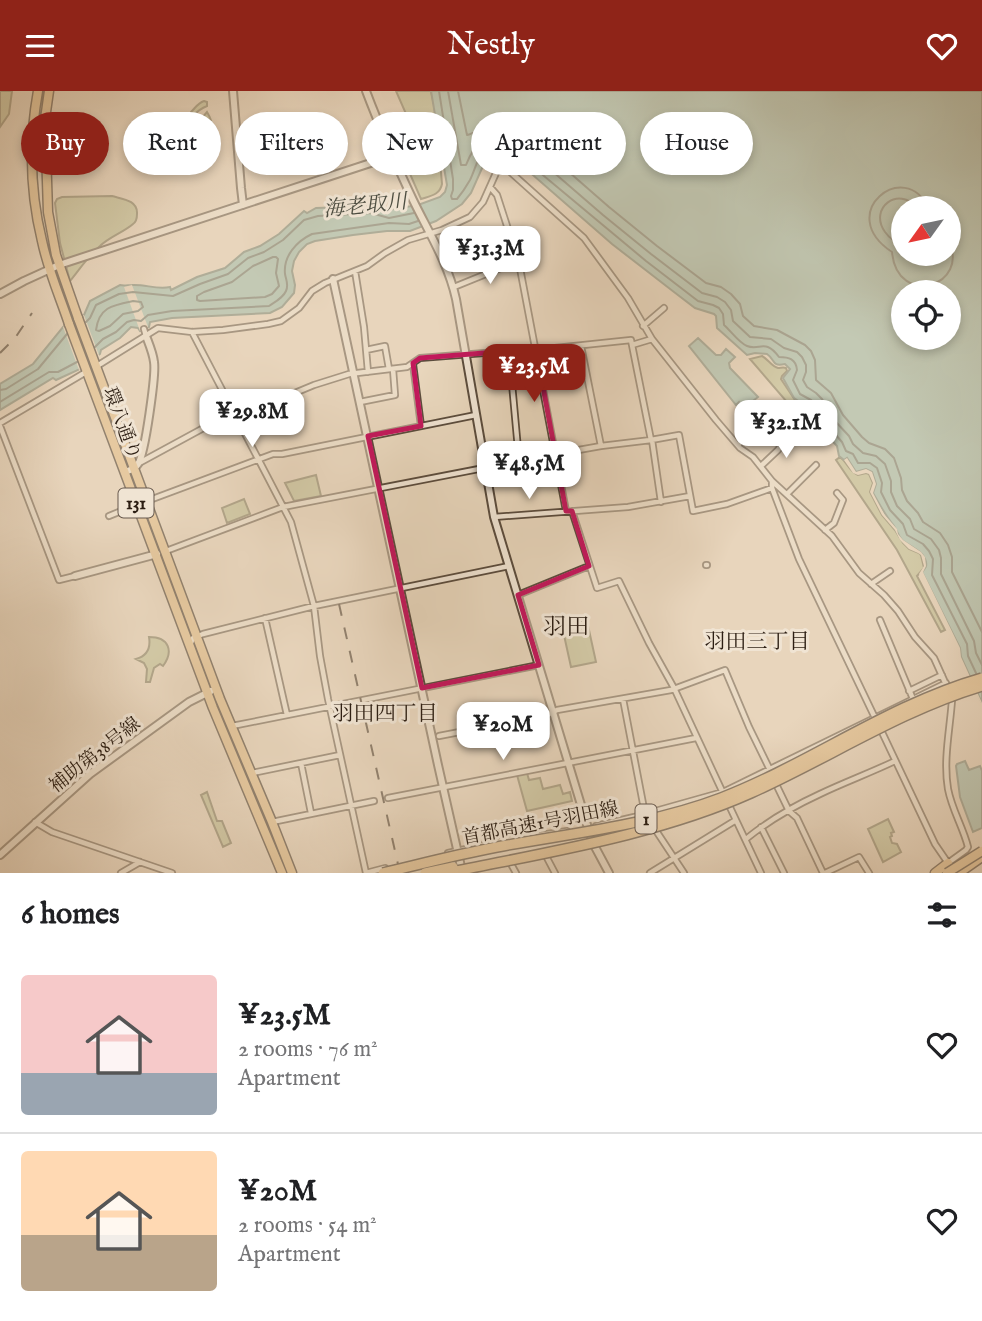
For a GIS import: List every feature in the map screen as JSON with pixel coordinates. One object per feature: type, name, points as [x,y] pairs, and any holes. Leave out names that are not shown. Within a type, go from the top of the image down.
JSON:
[{"type":"highway","points":[[893,716],[944,690],[982,678]]},
{"type":"highway","points":[[893,716],[982,686]]},
{"type":"highway","name":"首都高速1号羽田線","points":[[383,873],[497,847],[654,818],[719,798],[893,716]]},
{"type":"highway","name":"首都高速1号羽田線","points":[[447,873],[575,847],[657,826],[721,805],[751,793],[893,716]]},
{"type":"highway","points":[[404,873],[572,835]]},
{"type":"highway","points":[[425,873],[498,857],[575,847]]},
{"type":"main road","name":"環八通り","points":[[38,91],[32,147],[34,194],[42,242],[50,269],[207,692],[282,873]]},
{"type":"main road","name":"環八通り","points":[[49,91],[45,119],[46,180],[50,226],[59,265],[94,364],[137,465],[146,502],[216,689],[292,873]]},
{"type":"main road","points":[[947,873],[982,851]]},
{"type":"main road","points":[[957,873],[982,857]]},
{"type":"main road","points":[[935,873],[948,863]]},
{"type":"street","points":[[233,91],[243,205]]},
{"type":"street","points":[[366,91],[374,112]]},
{"type":"street","points":[[0,294],[59,265],[362,166]]},
{"type":"street","points":[[772,488],[727,504],[693,511],[679,435],[519,460],[283,507],[155,555],[59,580],[0,424],[145,332],[158,328],[192,332],[223,330],[281,321],[299,308],[312,291],[333,279],[355,271],[408,240],[448,228],[470,216],[481,204],[497,171],[503,168],[509,170],[579,233],[628,298],[652,339],[738,445],[825,530],[859,573],[898,611],[915,637],[934,658],[952,699],[947,759],[948,789],[968,847],[948,863]]},
{"type":"street","points":[[401,175],[444,260],[454,287],[494,517],[588,828],[609,873]]},
{"type":"street","points":[[490,187],[497,195],[518,261],[569,511],[597,588],[619,581],[674,688],[761,873]]},
{"type":"street","points":[[454,287],[518,261]]},
{"type":"street","points":[[355,271],[368,372]]},
{"type":"street","points":[[333,279],[443,788],[464,873],[594,845],[729,805],[952,699]]},
{"type":"street","points":[[643,325],[664,308]]},
{"type":"street","points":[[137,465],[155,374],[145,332]]},
{"type":"street","points":[[192,332],[291,522],[314,606],[329,706],[366,873],[506,840],[588,828],[723,792],[946,684]]},
{"type":"street","points":[[632,345],[652,339]]},
{"type":"street","points":[[261,407],[314,385],[354,373],[407,367],[420,358],[631,340],[661,502]]},
{"type":"street","points":[[360,402],[395,395],[395,383],[385,346],[366,350]]},
{"type":"street","points":[[581,346],[601,446]]},
{"type":"street","points":[[509,351],[519,460]]},
{"type":"street","points":[[413,363],[421,426]]},
{"type":"street","points":[[738,445],[768,410]]},
{"type":"street","points":[[125,472],[233,412]]},
{"type":"street","points":[[146,502],[273,454],[476,415]]},
{"type":"street","points":[[761,466],[778,450],[789,434]]},
{"type":"street","points":[[787,494],[816,465]]},
{"type":"street","points":[[772,481],[772,488],[799,559],[935,844],[957,873]]},
{"type":"street","points":[[825,530],[834,523],[843,500],[837,493]]},
{"type":"street","points":[[494,517],[661,502],[690,496]]},
{"type":"street","points":[[109,516],[137,505]]},
{"type":"street","points":[[190,647],[191,641],[197,636],[265,618],[509,566]]},
{"type":"street","points":[[517,595],[589,566]]},
{"type":"street","points":[[872,584],[890,571]]},
{"type":"street","points":[[265,618],[287,715]]},
{"type":"street","points":[[880,620],[913,699]]},
{"type":"street","points":[[231,726],[538,665]]},
{"type":"street","points":[[439,736],[674,688],[725,670],[789,811],[797,818],[824,873],[859,857],[869,873]]},
{"type":"street","points":[[909,691],[942,675]]},
{"type":"street","name":"補助第38号線","points":[[0,855],[90,773],[189,702],[216,689]]},
{"type":"street","points":[[623,699],[645,814],[684,873]]},
{"type":"street","points":[[388,798],[696,738]]},
{"type":"street","points":[[252,773],[340,755]]},
{"type":"street","points":[[746,839],[761,827],[821,793],[868,775],[895,761]]},
{"type":"street","points":[[300,763],[311,813]]},
{"type":"street","points":[[272,822],[374,801]]},
{"type":"street","points":[[650,873],[736,820]]},
{"type":"street","points":[[35,823],[52,832],[172,873]]},
{"type":"street","points":[[761,827],[785,873]]},
{"type":"street","points":[[546,856],[555,873]]},
{"type":"street","points":[[121,873],[143,863]]},
{"type":"street","points":[[143,863],[146,873]]},
{"type":"street","points":[[511,864],[516,873]]},
{"type":"highlighted area","points":[[536,349],[566,511],[572,511],[589,566],[518,595],[539,665],[422,688],[368,436],[421,426],[413,363],[420,358]]},
{"type":"green space","points":[[0,91],[12,91],[9,114],[0,127]]},
{"type":"green space","points":[[396,91],[431,91],[436,112],[405,112]]},
{"type":"green space","points":[[207,102],[207,106],[198,112],[192,112],[197,105]]},
{"type":"green space","points":[[410,175],[441,175],[442,184],[437,193],[421,199]]},
{"type":"green space","points":[[112,196],[129,201],[135,206],[136,221],[96,250],[70,281],[60,243],[55,203],[62,197]]},
{"type":"green space","points":[[762,356],[778,368],[786,368],[787,371],[781,379],[795,400],[808,409],[823,434],[818,438],[750,359]]},
{"type":"green space","points":[[840,457],[858,475],[869,474],[873,483],[870,492],[882,515],[903,543],[921,555],[924,568],[917,576],[945,630],[941,632],[897,550],[836,460]]},
{"type":"green space","points":[[316,475],[321,496],[294,501],[285,483]]},
{"type":"green space","points":[[244,499],[250,514],[227,523],[222,508]]},
{"type":"green space","points":[[587,621],[596,662],[571,667],[562,626]]},
{"type":"green space","points":[[149,637],[161,639],[169,650],[163,666],[160,664],[154,668],[150,682],[146,682],[147,669],[144,663],[136,659],[147,651]]},
{"type":"green space","points":[[527,773],[529,780],[540,778],[543,789],[560,785],[563,794],[570,792],[572,801],[527,811],[517,775]]},
{"type":"green space","points":[[207,792],[217,821],[222,821],[231,843],[223,847],[201,795]]},
{"type":"green space","points":[[888,819],[894,832],[890,837],[892,843],[897,844],[901,852],[883,862],[868,829]]},
{"type":"water","points":[[431,91],[982,91],[982,703],[961,657],[960,648],[922,572],[926,565],[924,558],[899,537],[873,493],[876,484],[872,472],[866,469],[856,472],[847,458],[844,460],[839,456],[837,446],[822,430],[811,410],[794,398],[783,378],[790,369],[785,364],[776,364],[767,354],[747,355],[717,328],[714,314],[695,308],[612,244],[533,175],[626,175],[626,112],[471,112],[471,175],[479,175],[471,193],[462,204],[436,221],[410,231],[353,235],[307,244],[294,261],[294,293],[282,307],[270,313],[172,318],[150,322],[149,327],[140,331],[131,327],[78,370],[56,380],[53,378],[0,410],[0,384],[33,364],[63,327],[84,315],[90,301],[120,285],[170,287],[171,290],[197,277],[225,268],[244,252],[279,234],[304,211],[307,213],[316,208],[372,206],[388,210],[418,205],[440,197],[445,192],[445,175],[457,175],[457,112],[435,112]]},
{"type":"water","points":[[698,338],[716,355],[721,355],[726,349],[735,357],[729,363],[730,368],[758,397],[744,408],[739,402],[736,405],[689,346]]},
{"type":"water","points":[[965,761],[969,770],[980,766],[982,771],[982,828],[973,832],[960,797],[956,766]]},
{"type":"pier","points":[[132,285],[148,327],[140,331],[124,287]]},
{"type":"pier","points":[[84,315],[100,358],[79,370],[63,327]]},
{"type":"pier","points":[[847,458],[856,472],[866,469],[872,472],[876,484],[873,493],[884,514],[903,540],[925,557],[926,566],[923,572],[960,648],[961,657],[982,706],[959,658],[949,629],[919,574],[924,566],[921,555],[900,540],[882,515],[870,492],[873,483],[869,474],[853,473],[844,460]]},
{"type":"railway","points":[[0,353],[15,338],[32,313]]},
{"type":"railway","points":[[339,604],[400,873]]},
{"type":"district","name":"羽田","points":[[566,626]]},
{"type":"district","name":"羽田三丁目","points":[[757,641]]},
{"type":"district","name":"羽田四丁目","points":[[385,713]]},
{"type":"water label","name":"海老取川","points":[[365,205]]}]
